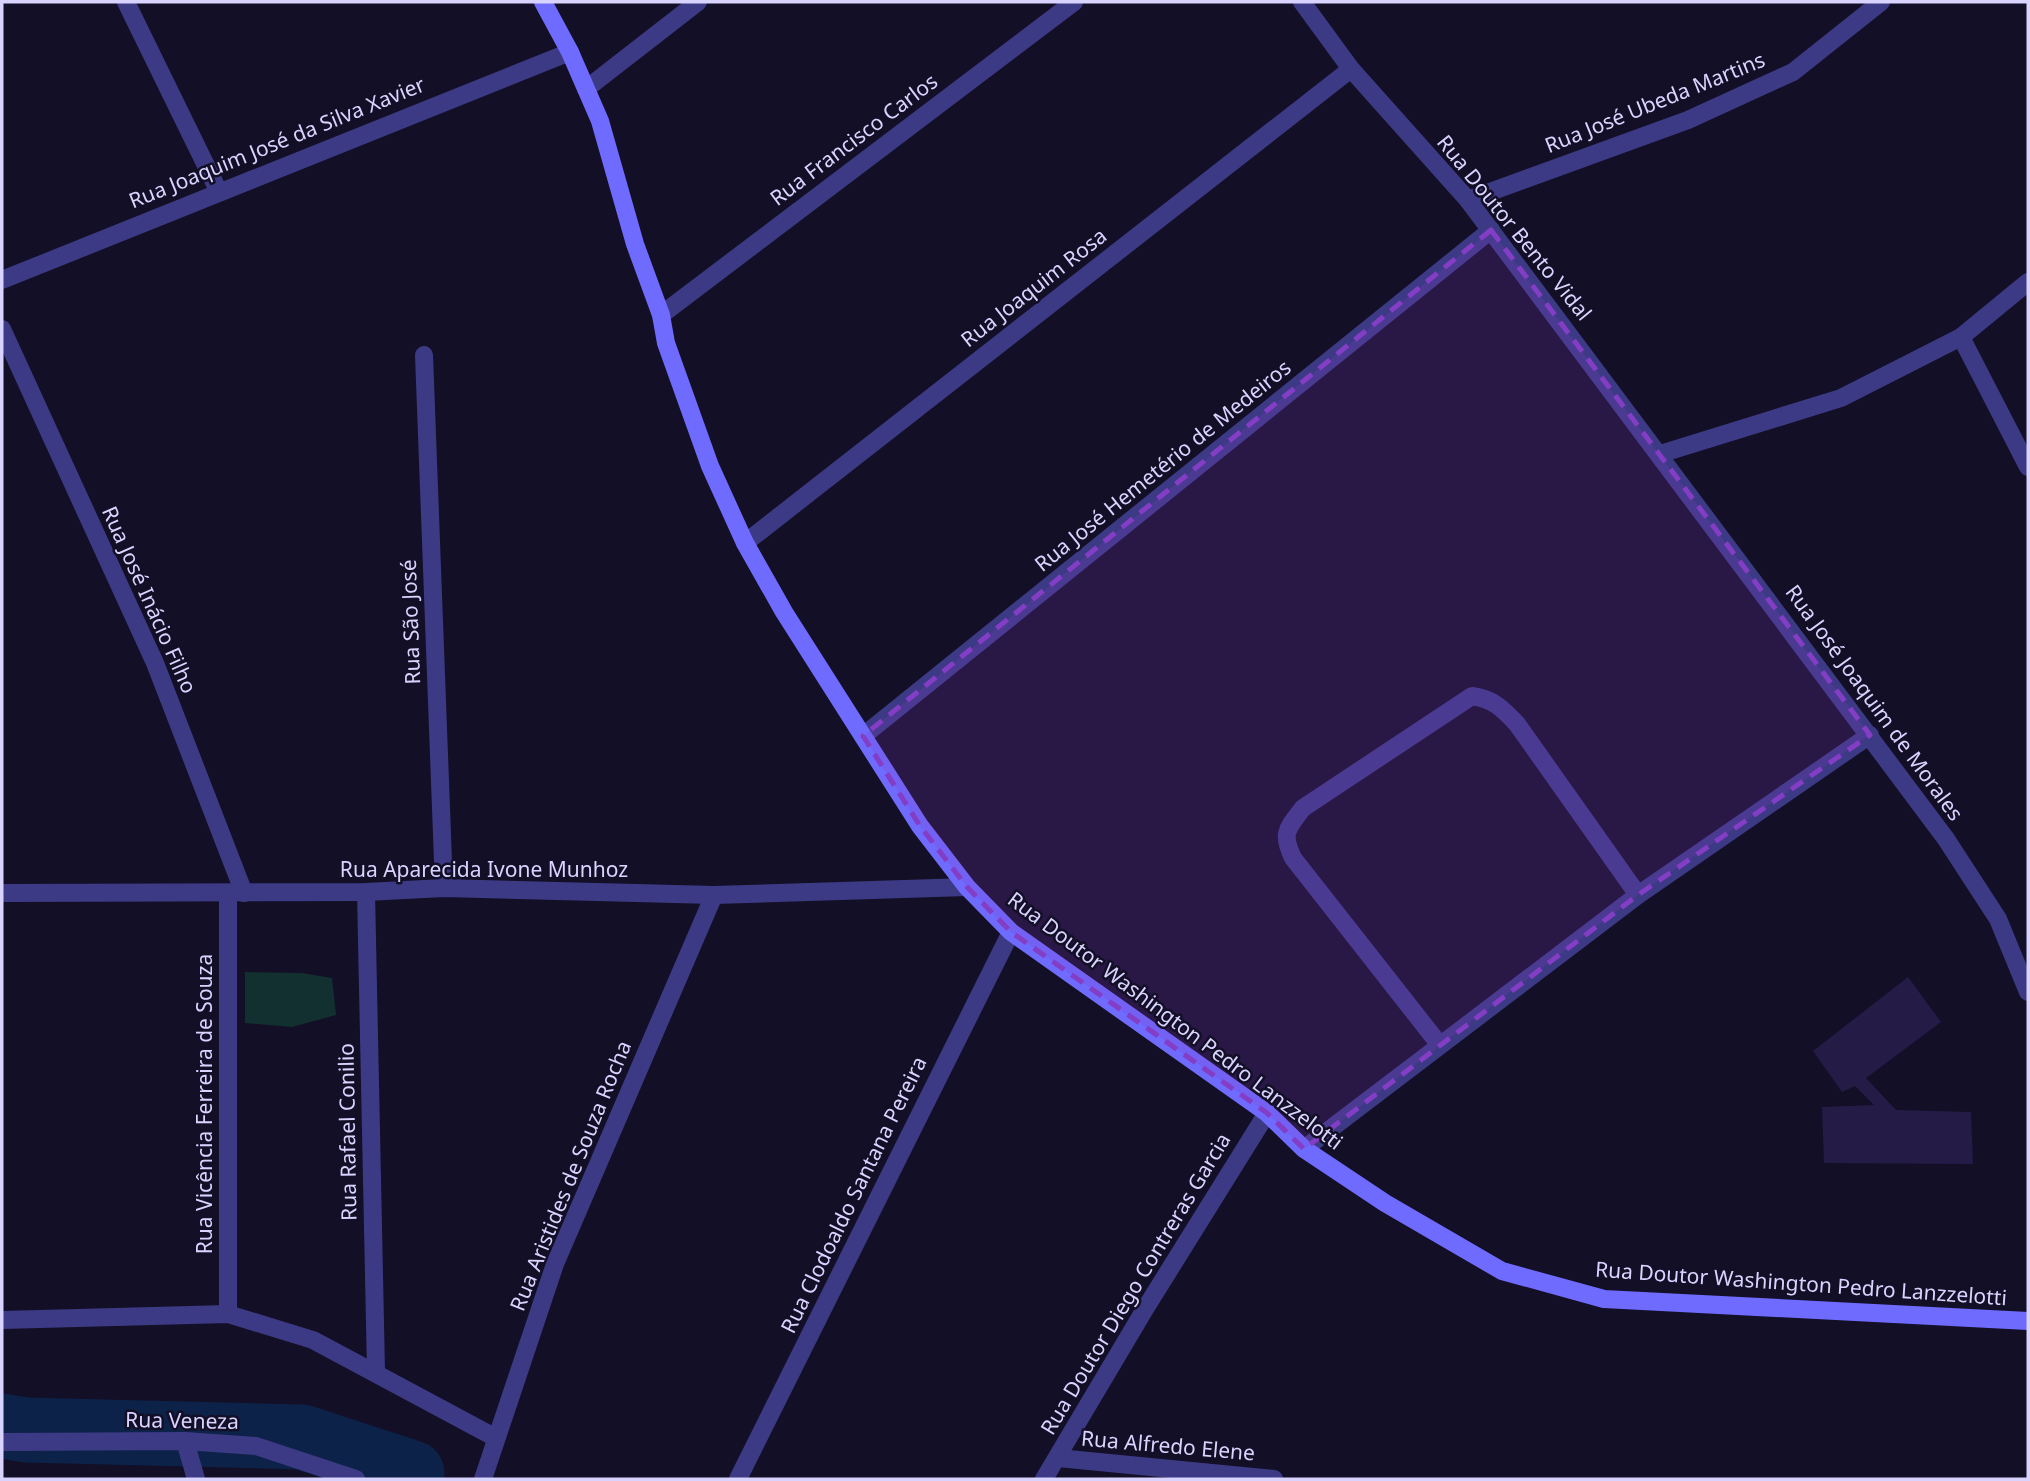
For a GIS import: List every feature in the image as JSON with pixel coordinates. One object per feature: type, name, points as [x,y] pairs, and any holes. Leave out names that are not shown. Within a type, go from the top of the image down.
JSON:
[{"type":"main road","name":"Rua Doutor Washington Pedro Lanzzelotti","points":[[543,2],[570,51],[600,121],[635,244],[661,315],[666,343],[710,466],[745,543],[784,612],[920,826],[967,887],[1011,932],[1267,1113],[1304,1149],[1385,1203],[1502,1271],[1604,1299],[2028,1321]]},
{"type":"street","points":[[126,2],[218,190]]},
{"type":"street","points":[[586,89],[698,2]]},
{"type":"street","name":"Rua Francisco Carlos","points":[[661,315],[1074,2]]},
{"type":"street","name":"Rua Doutor Bento Vidal","points":[[1303,2],[1351,69],[1468,200],[1660,454]]},
{"type":"street","name":"Rua José Ubeda Martins","points":[[1468,200],[1688,120],[1793,72],[1881,2]]},
{"type":"street","name":"Rua Joaquim José da Silva Xavier","points":[[2,279],[218,190],[570,51]]},
{"type":"street","name":"Rua Joaquim Rosa","points":[[745,543],[1351,69]]},
{"type":"street","name":"Rua José Hemetério de Medeiros","points":[[863,736],[1491,230]]},
{"type":"street","points":[[1660,454],[1841,398],[1961,338],[2028,282]]},
{"type":"street","name":"Rua José Inácio Filho","points":[[2,329],[155,663],[236,893]]},
{"type":"street","points":[[1961,338],[2028,467]]},
{"type":"street","name":"Rua São José","points":[[424,355],[444,888]]},
{"type":"street","name":"Rua José Joaquim de Morales","points":[[1660,454],[1946,839],[1998,919],[2028,992]]},
{"type":"street","points":[[1439,1044],[1293,858],[1284,840],[1288,828],[1303,807],[1472,696],[1486,698],[1499,705],[1517,724],[1638,895]]},
{"type":"street","points":[[1304,1149],[1638,895],[1870,735]]},
{"type":"street","name":"Rua Aparecida Ivone Munhoz","points":[[2,893],[366,892],[444,888],[714,895],[967,887]]},
{"type":"street","name":"Rua Rafael Conilio","points":[[366,892],[376,1371]]},
{"type":"street","name":"Rua Vicência Ferreira de Souza","points":[[229,1314],[236,893]]},
{"type":"street","name":"Rua Aristides de Souza Rocha","points":[[483,1479],[555,1264],[714,895]]},
{"type":"street","name":"Rua Clodoaldo Santana Pereira","points":[[738,1479],[1011,932]]},
{"type":"street","name":"Rua Doutor Diego Contreras Garcia","points":[[1044,1479],[1144,1309],[1267,1113]]},
{"type":"street","points":[[2,1320],[229,1314],[313,1340],[376,1371],[496,1438]]},
{"type":"street","points":[[185,1441],[196,1479]]},
{"type":"street","name":"Rua Veneza","points":[[2,1442],[185,1441],[256,1446],[356,1479]]},
{"type":"street","name":"Rua Alfredo Elene","points":[[1058,1458],[1274,1479]]},
{"type":"highlighted area","points":[[1491,230],[1870,735],[1638,895],[1304,1149],[1267,1113],[1011,932],[967,887],[920,826],[863,736]]},
{"type":"green space","points":[[245,972],[302,973],[332,978],[336,1015],[292,1027],[245,1023]]},
{"type":"building","points":[[1908,977],[1941,1022],[1866,1078],[1896,1110],[1971,1112],[1973,1164],[1824,1163],[1822,1107],[1874,1105],[1855,1086],[1842,1092],[1813,1051]]},
{"type":"waterway","points":[[2,1426],[26,1430],[302,1437],[412,1473]]}]
